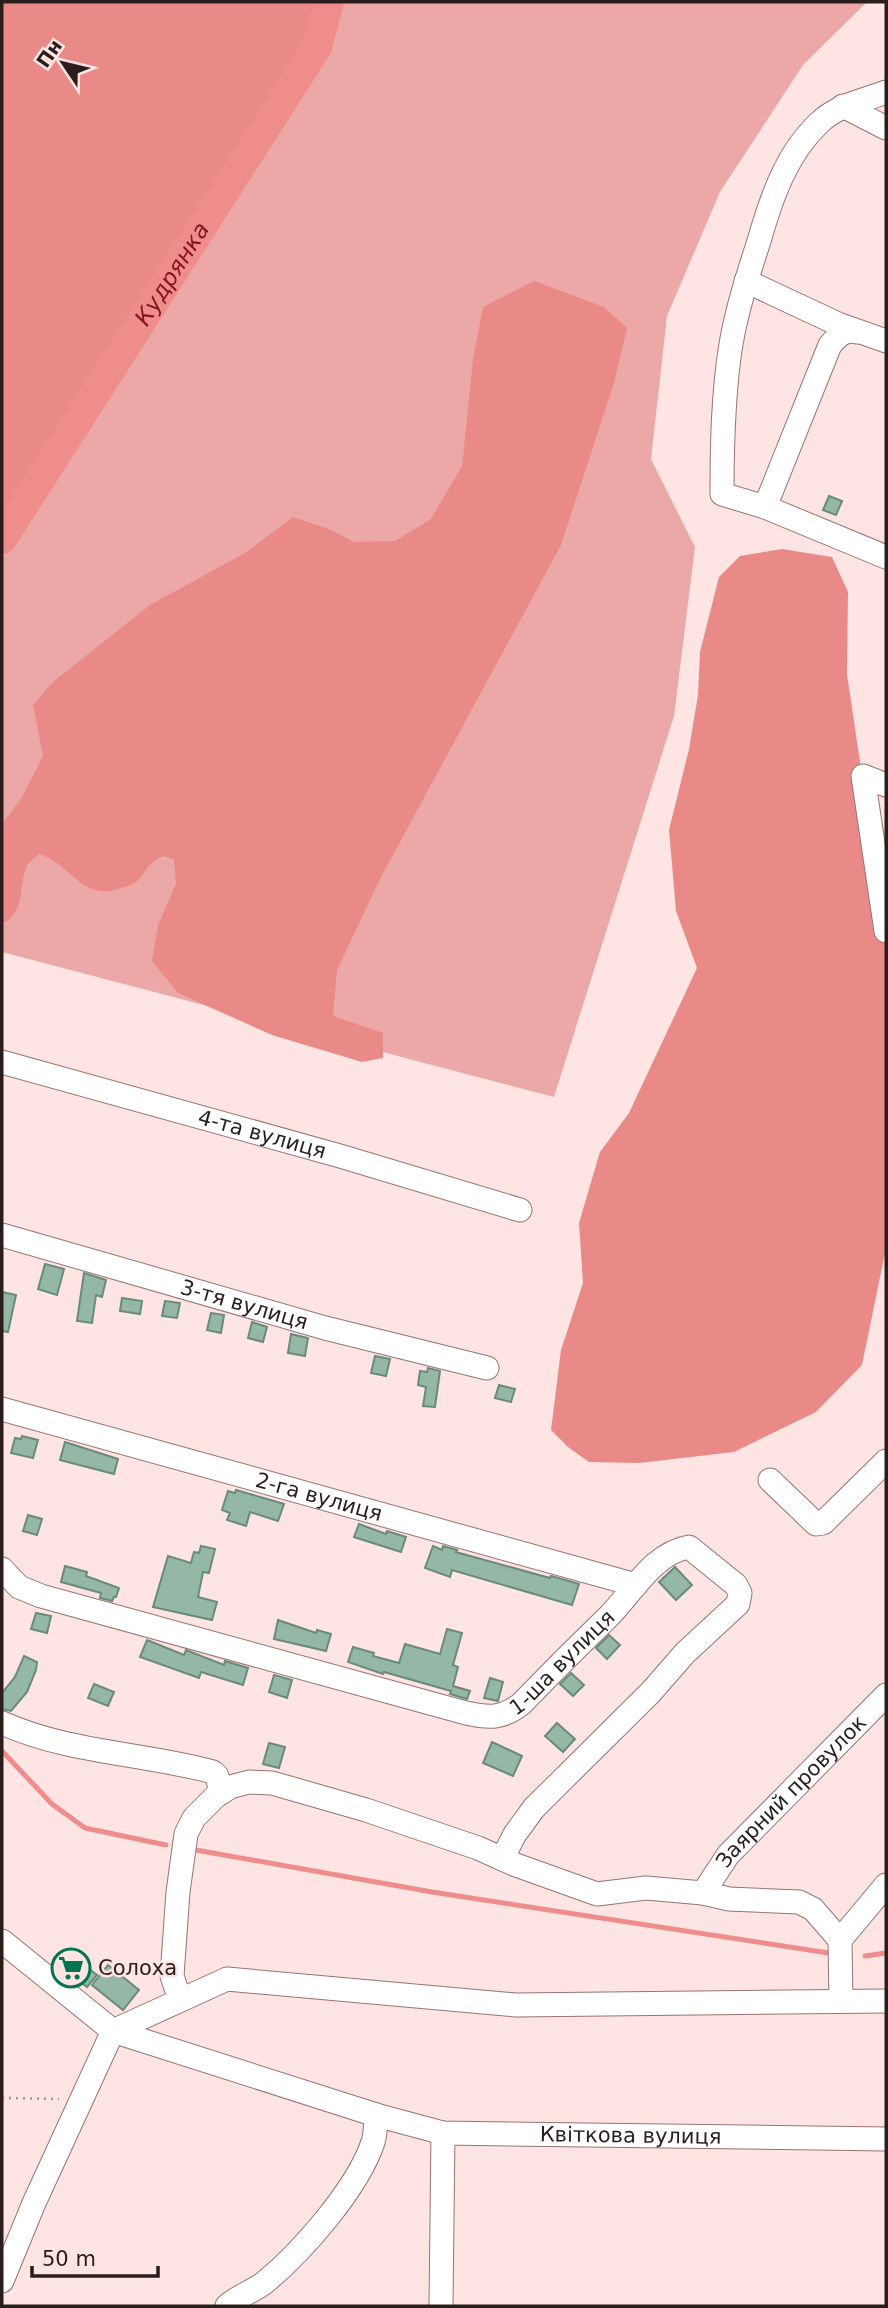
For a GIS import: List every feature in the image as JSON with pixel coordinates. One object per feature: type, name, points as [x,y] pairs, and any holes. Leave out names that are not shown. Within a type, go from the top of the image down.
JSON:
[{"type":"street","points":[[886,92],[843,106],[819,122],[786,166],[767,212],[731,343],[724,404],[722,494],[765,507],[886,557]]},
{"type":"street","points":[[843,106],[886,128]]},
{"type":"street","points":[[747,281],[857,332]]},
{"type":"street","points":[[765,507],[830,345],[839,335],[850,330],[886,341]]},
{"type":"street","points":[[886,785],[863,776],[886,931]]},
{"type":"street","name":"4-та вулиця","points":[[2,1062],[378,1167],[520,1210]]},
{"type":"street","name":"3-тя вулиця","points":[[2,1235],[316,1326],[487,1368]]},
{"type":"street","name":"2-га вулиця","points":[[2,1409],[636,1585]]},
{"type":"street","points":[[770,1480],[816,1524],[823,1523],[886,1461]]},
{"type":"street","name":"1-ша вулиця","points":[[2,1569],[19,1587],[41,1597],[466,1713],[493,1717],[510,1712],[521,1704],[666,1556],[674,1550],[689,1547],[738,1588],[740,1598],[734,1609],[685,1653],[651,1692],[534,1808],[515,1834],[502,1859]]},
{"type":"street","name":"Заярний провулок","points":[[703,1893],[728,1855],[886,1695]]},
{"type":"street","points":[[2,1723],[73,1746],[213,1772],[217,1776],[221,1793]]},
{"type":"street","points":[[180,2000],[172,1976],[177,1892],[184,1845],[194,1818],[221,1793],[242,1784],[272,1783],[366,1810],[478,1848],[597,1894],[646,1888],[703,1893],[729,1899],[799,1902],[813,1909],[840,1940],[841,2001]]},
{"type":"street","points":[[840,1940],[886,1885]]},
{"type":"street","points":[[2,1941],[113,2031]]},
{"type":"street","points":[[2,2281],[34,2203],[113,2031],[227,1979],[516,2005],[886,2001]]},
{"type":"street","name":"Квіткова вулиця","points":[[113,2031],[376,2115],[443,2133],[886,2139]]},
{"type":"street","points":[[234,2304],[262,2284],[319,2228],[357,2175],[374,2141],[376,2115]]},
{"type":"street","points":[[441,2306],[443,2133]]},
{"type":"path","points":[[2,2098],[54,2100],[83,2095]]},
{"type":"shaded area","points":[[2,2],[867,2],[803,65],[720,192],[667,316],[651,459],[695,547],[674,716],[554,1097],[2,952]]},
{"type":"shaded area","points":[[2,2],[323,2],[309,47],[2,532]]},
{"type":"shaded area","points":[[534,281],[604,307],[627,328],[614,383],[561,545],[381,877],[337,970],[333,1016],[383,1033],[383,1058],[362,1062],[272,1035],[178,993],[152,961],[158,925],[176,884],[174,859],[163,856],[152,863],[134,883],[108,891],[86,886],[60,865],[39,854],[24,873],[15,913],[2,923],[2,824],[21,799],[43,756],[33,705],[53,682],[150,605],[245,553],[293,517],[329,529],[354,542],[395,541],[431,519],[462,466],[473,360],[483,307]]},
{"type":"shaded area","points":[[782,549],[832,557],[848,592],[847,674],[886,938],[886,1248],[862,1365],[816,1412],[734,1452],[639,1463],[589,1462],[551,1430],[561,1350],[583,1283],[579,1223],[600,1152],[629,1113],[697,968],[676,911],[669,830],[689,749],[698,695],[700,652],[719,577],[740,556]]},
{"type":"building","points":[[829,496],[842,501],[836,515],[823,510]]},
{"type":"building","points":[[45,1264],[64,1269],[57,1295],[38,1289]]},
{"type":"building","points":[[84,1273],[106,1280],[102,1297],[96,1295],[92,1323],[77,1321]]},
{"type":"building","points":[[2,1292],[16,1295],[8,1332],[2,1331]]},
{"type":"building","points":[[122,1298],[142,1301],[140,1314],[120,1311]]},
{"type":"building","points":[[165,1301],[180,1303],[177,1318],[162,1316]]},
{"type":"building","points":[[211,1313],[224,1315],[221,1333],[207,1330]]},
{"type":"building","points":[[252,1322],[267,1327],[263,1342],[248,1338]]},
{"type":"building","points":[[291,1334],[308,1338],[305,1356],[288,1353]]},
{"type":"building","points":[[375,1356],[390,1359],[386,1376],[371,1373]]},
{"type":"building","points":[[428,1368],[440,1371],[435,1407],[423,1406],[426,1387],[418,1385],[420,1371],[427,1372]]},
{"type":"building","points":[[499,1385],[515,1389],[511,1402],[495,1398]]},
{"type":"building","points":[[22,1436],[38,1440],[33,1458],[11,1453],[15,1438],[21,1439]]},
{"type":"building","points":[[65,1442],[118,1459],[114,1474],[60,1460]]},
{"type":"building","points":[[236,1490],[284,1504],[278,1521],[250,1512],[246,1526],[227,1520],[230,1513],[222,1510],[228,1491],[235,1493]]},
{"type":"building","points":[[28,1515],[42,1519],[37,1535],[23,1531]]},
{"type":"building","points":[[359,1524],[386,1534],[387,1531],[406,1537],[401,1552],[354,1537]]},
{"type":"building","points":[[201,1546],[215,1549],[209,1573],[203,1572],[198,1597],[217,1602],[212,1620],[153,1607],[168,1556],[191,1563],[194,1552],[199,1553]]},
{"type":"building","points":[[433,1546],[442,1550],[443,1546],[457,1550],[456,1552],[579,1584],[572,1605],[452,1570],[450,1577],[425,1568]]},
{"type":"building","points":[[65,1566],[87,1572],[86,1576],[119,1588],[116,1597],[112,1601],[100,1598],[101,1593],[61,1582]]},
{"type":"building","points":[[675,1567],[692,1585],[676,1600],[659,1582]]},
{"type":"building","points":[[36,1613],[51,1616],[47,1633],[31,1629]]},
{"type":"building","points":[[278,1620],[316,1633],[317,1630],[331,1634],[326,1651],[274,1639]]},
{"type":"building","points":[[447,1629],[462,1633],[453,1665],[458,1667],[453,1686],[470,1691],[467,1699],[450,1694],[451,1691],[348,1662],[353,1647],[399,1663],[405,1644],[440,1654]]},
{"type":"building","points":[[609,1635],[620,1645],[607,1659],[596,1648]]},
{"type":"building","points":[[147,1640],[184,1655],[186,1650],[224,1665],[225,1661],[248,1668],[243,1685],[201,1672],[199,1678],[140,1657]]},
{"type":"building","points":[[24,1656],[37,1662],[27,1692],[11,1711],[2,1709],[2,1693],[15,1677]]},
{"type":"building","points":[[571,1673],[584,1685],[573,1696],[560,1684]]},
{"type":"building","points":[[274,1675],[292,1680],[287,1698],[269,1692]]},
{"type":"building","points":[[490,1678],[503,1682],[498,1701],[484,1698]]},
{"type":"building","points":[[94,1684],[114,1692],[108,1706],[88,1698]]},
{"type":"building","points":[[557,1723],[575,1739],[563,1752],[545,1736]]},
{"type":"building","points":[[492,1742],[522,1756],[513,1776],[483,1763]]},
{"type":"building","points":[[269,1743],[285,1747],[279,1768],[263,1764]]},
{"type":"building","points":[[69,1953],[97,1975],[87,1987],[64,1969],[63,1960]]},
{"type":"building","points":[[108,1965],[139,1990],[123,2010],[92,1985]]},
{"type":"waterway","name":"Кудрянка","points":[[2,539],[317,47],[329,2]]},
{"type":"waterway","points":[[2,1751],[52,1804],[85,1828],[166,1845]]},
{"type":"waterway","points":[[196,1850],[432,1892],[835,1954]]},
{"type":"waterway","points":[[865,1956],[886,1953]]},
{"type":"place","name":"Солоха","points":[[71,1968]]}]
